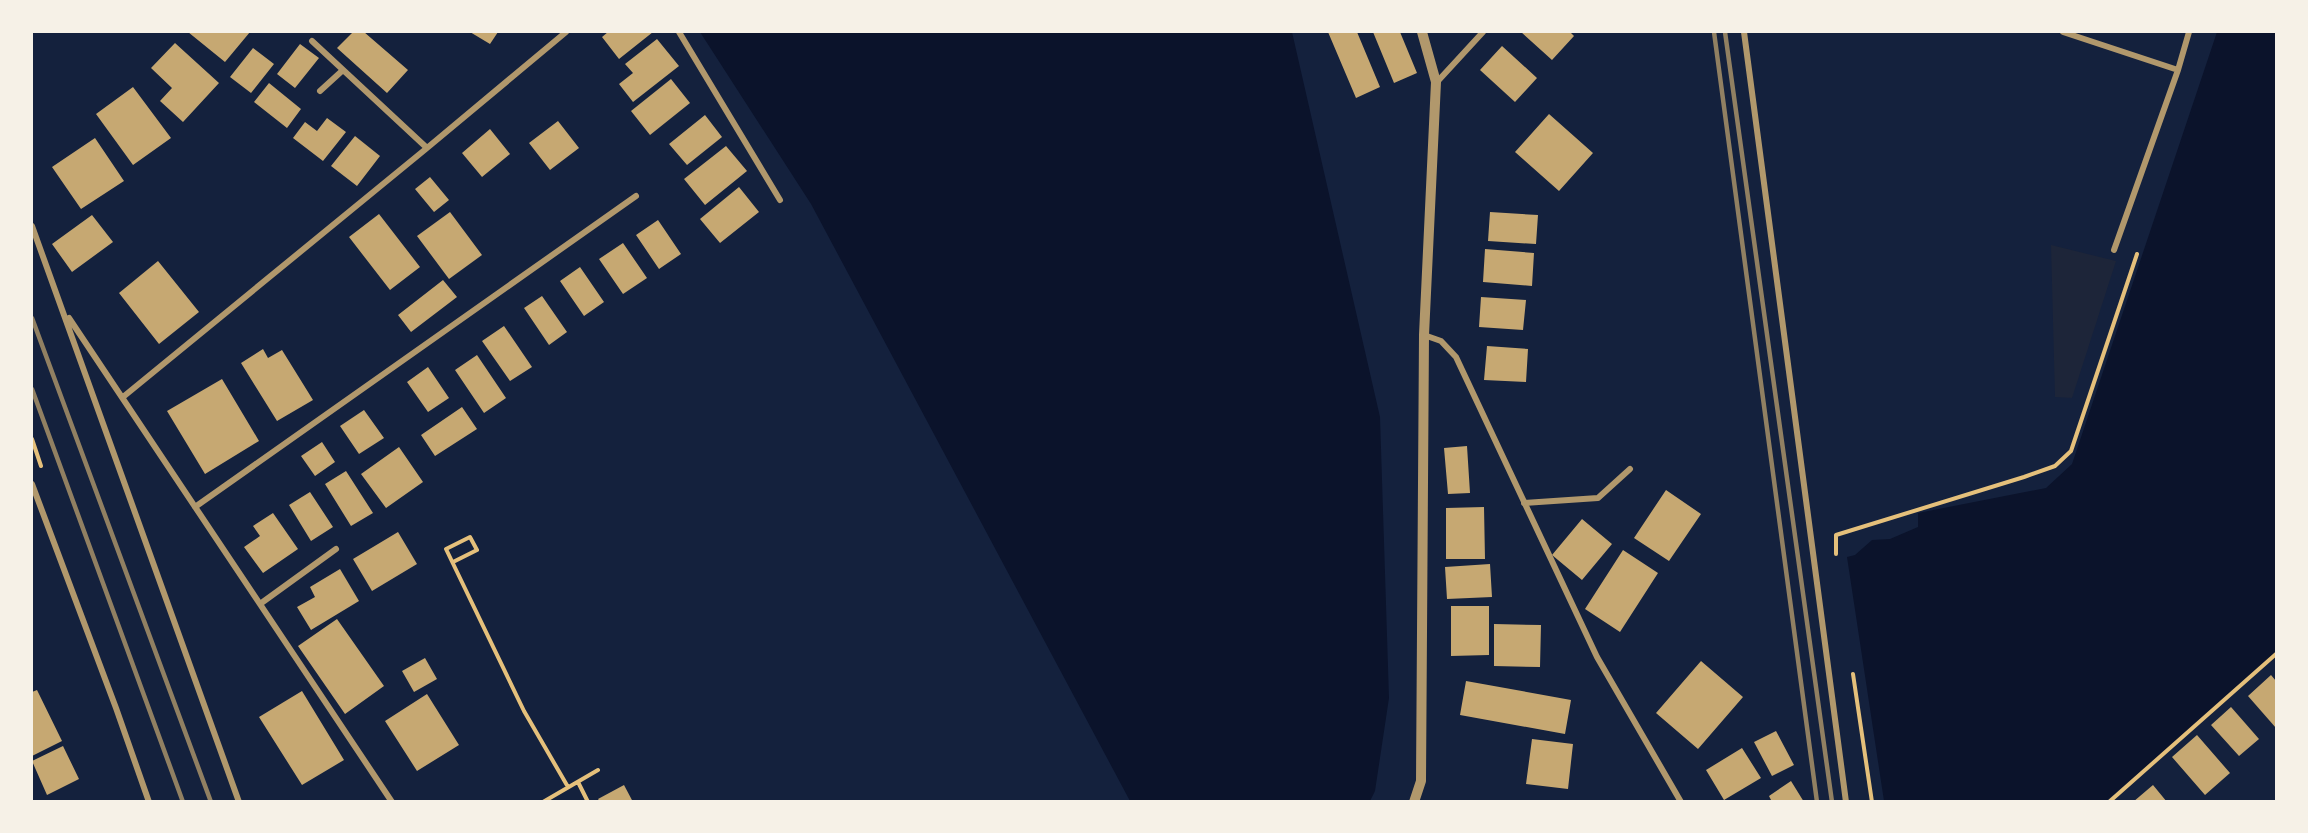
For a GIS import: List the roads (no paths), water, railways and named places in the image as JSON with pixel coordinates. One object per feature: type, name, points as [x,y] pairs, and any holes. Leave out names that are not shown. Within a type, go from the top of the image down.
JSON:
[{"type":"street","points":[[123,397],[566,32]]},
{"type":"street","points":[[679,32],[780,200]]},
{"type":"street","points":[[1414,801],[1421,781],[1424,334],[1436,82],[1422,32]]},
{"type":"street","points":[[1436,82],[1483,32]]},
{"type":"street","points":[[1744,32],[1846,801]]},
{"type":"street","points":[[2063,32],[2178,70]]},
{"type":"street","points":[[2114,250],[2178,70],[2189,32]]},
{"type":"street","points":[[312,41],[427,148]]},
{"type":"street","points":[[320,91],[343,70]]},
{"type":"street","points":[[195,507],[636,196]]},
{"type":"street","points":[[32,226],[239,801]]},
{"type":"street","points":[[63,310],[392,801]]},
{"type":"street","points":[[1424,334],[1441,341],[1456,357],[1597,657],[1681,801]]},
{"type":"street","points":[[1524,503],[1598,498],[1630,469]]},
{"type":"street","points":[[32,484],[149,801]]},
{"type":"street","points":[[260,604],[336,549]]},
{"type":"railway","points":[[1714,32],[1817,802]]},
{"type":"railway","points":[[1725,32],[1832,802]]},
{"type":"railway","points":[[32,318],[211,802]]},
{"type":"railway","points":[[32,389],[183,802]]}]
